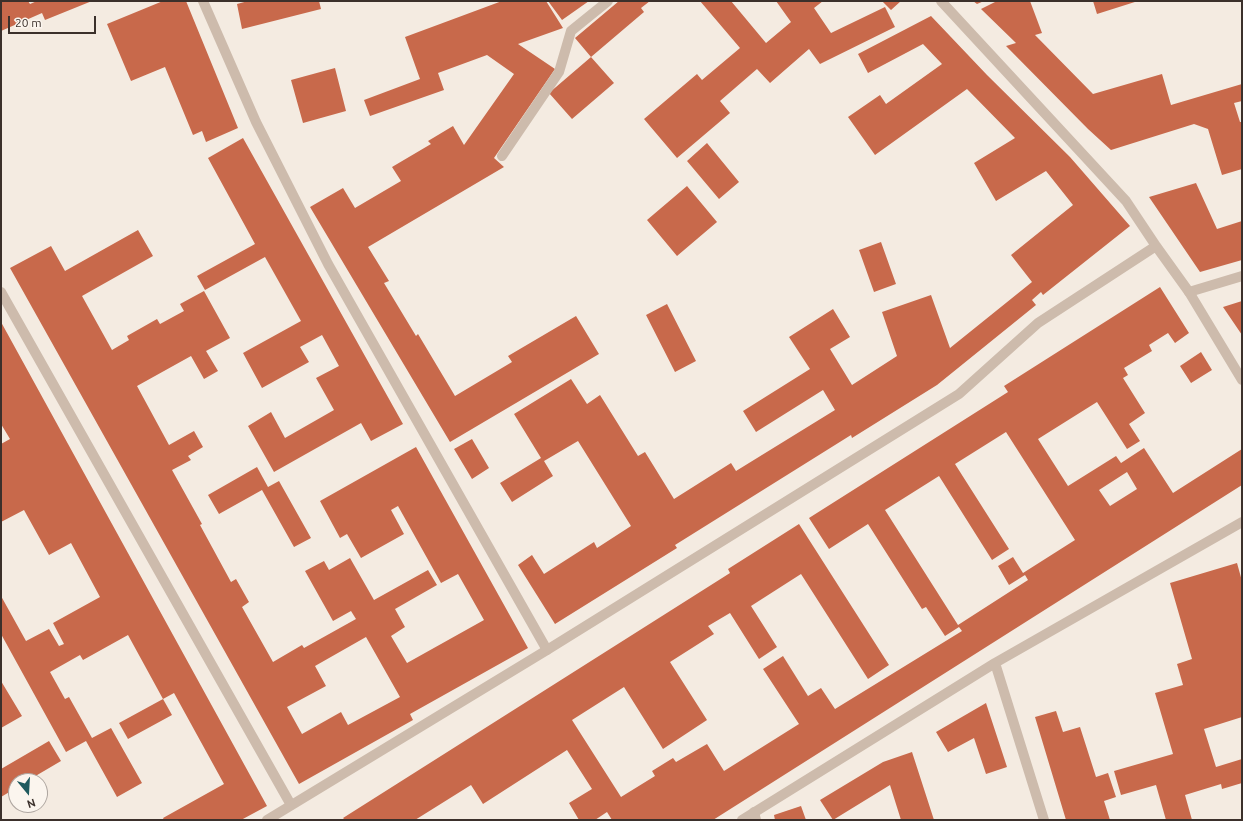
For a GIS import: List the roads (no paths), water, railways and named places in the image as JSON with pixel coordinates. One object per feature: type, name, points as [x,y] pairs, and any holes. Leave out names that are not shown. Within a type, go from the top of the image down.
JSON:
[{"type":"street","points":[[203,1],[256,122],[328,264],[547,650]]},
{"type":"street","points":[[502,156],[559,72],[571,32],[608,1]]},
{"type":"street","points":[[941,1],[1126,201],[1189,292],[1242,380]]},
{"type":"street","points":[[266,820],[547,650],[959,394],[1038,323],[1156,246]]},
{"type":"street","points":[[1189,292],[1242,276]]},
{"type":"street","points":[[1,292],[291,805]]},
{"type":"street","points":[[742,820],[755,816],[995,663],[1242,522]]},
{"type":"street","points":[[995,663],[1044,820]]}]
